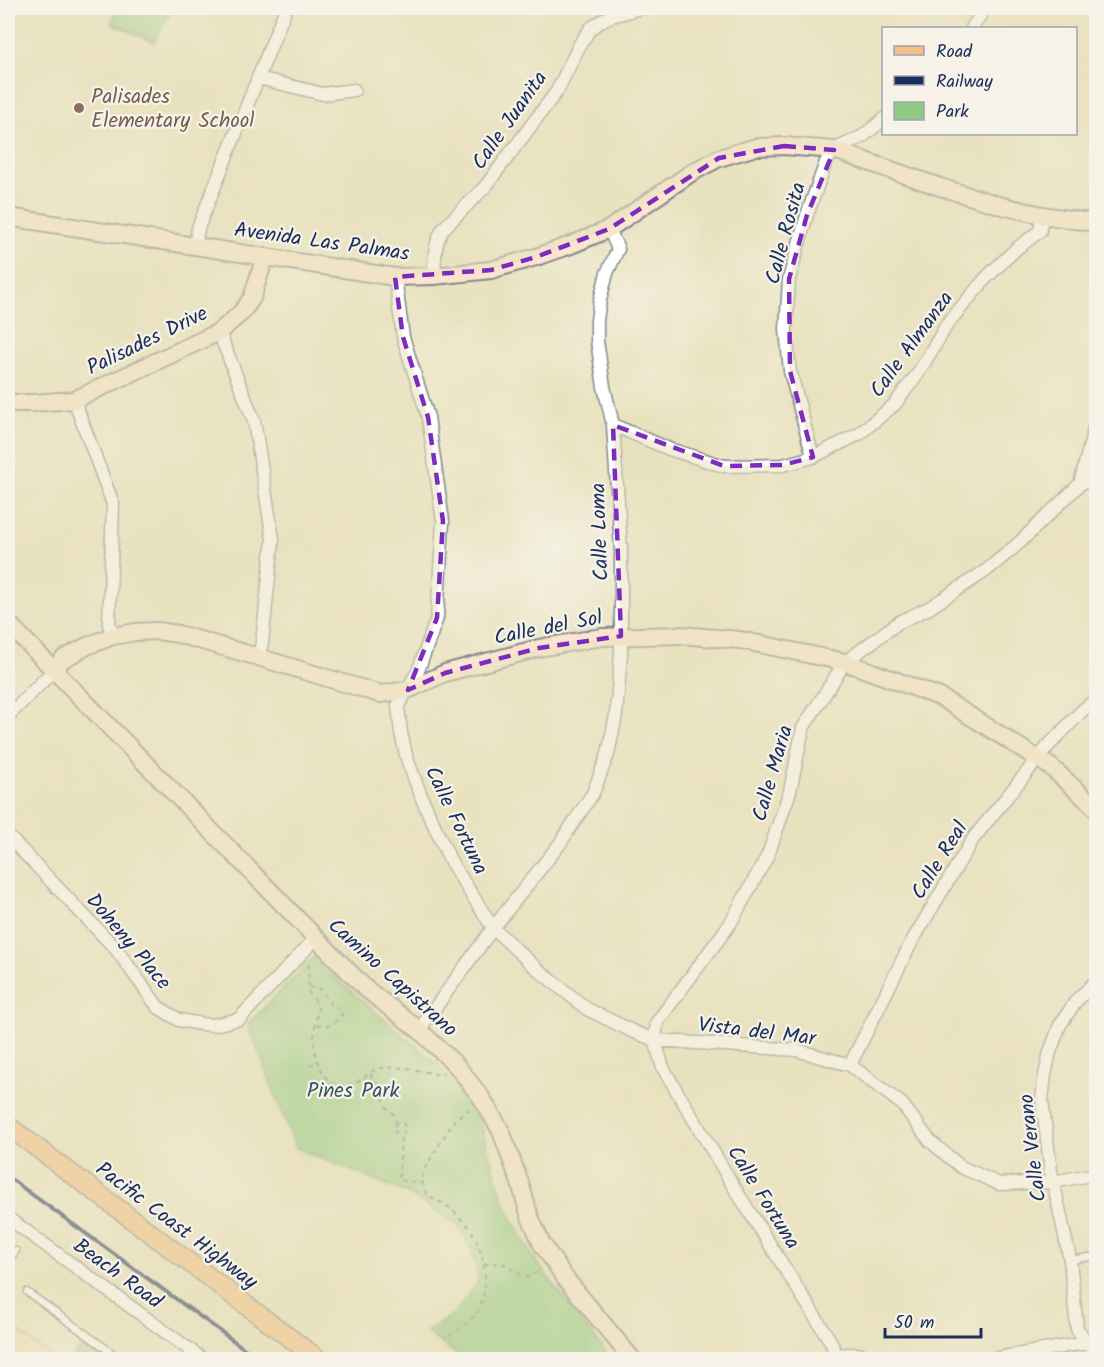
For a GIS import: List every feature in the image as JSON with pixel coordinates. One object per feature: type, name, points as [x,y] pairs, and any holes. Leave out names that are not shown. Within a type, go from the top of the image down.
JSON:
[{"type":"main road","name":"Pacific Coast Highway","points":[[8,1126],[319,1359]]},
{"type":"street","points":[[195,246],[198,228],[286,8]]},
{"type":"street","name":"Calle Juanita","points":[[434,276],[435,246],[439,235],[485,187],[557,91],[591,28],[608,17],[640,8]]},
{"type":"street","points":[[973,27],[985,8]]},
{"type":"street","points":[[258,78],[323,94],[354,90]]},
{"type":"street","points":[[834,150],[863,136],[882,121]]},
{"type":"street","name":"Avenida Las Palmas","points":[[8,218],[395,277],[434,276],[491,270],[536,257],[609,229],[691,173],[719,158],[756,147],[784,146],[834,150],[1002,206],[1096,223]]},
{"type":"street","name":"Calle Rosita","points":[[813,458],[790,371],[786,330],[789,279],[807,215],[826,162],[834,150]]},
{"type":"street","name":"Calle Almanza","points":[[613,425],[669,449],[724,466],[783,465],[813,458],[859,434],[894,405],[917,375],[948,323],[986,278],[1016,249],[1040,231],[1042,215]]},
{"type":"street","name":"Calle Loma","points":[[419,1030],[493,928],[559,845],[599,781],[608,754],[616,715],[621,636],[621,549],[613,425],[597,341],[600,300],[618,249],[609,229]]},
{"type":"street","name":"Palisades Drive","points":[[8,403],[74,400],[219,332],[241,313],[252,298],[265,257]]},
{"type":"street","name":"Calle Fortuna","points":[[395,277],[404,337],[428,417],[443,521],[437,618],[418,671],[398,706],[407,759],[423,801],[450,862],[493,928],[536,968],[587,1009],[655,1040],[663,1068],[831,1342],[836,1357]]},
{"type":"street","points":[[219,332],[254,421],[273,539],[262,643],[258,657]]},
{"type":"street","points":[[74,400],[113,504],[109,624],[113,636]]},
{"type":"street","points":[[1080,484],[1096,421]]},
{"type":"street","name":"Calle Maria","points":[[655,1040],[657,1022],[730,924],[768,855],[789,791],[803,728],[845,663],[899,622],[929,608],[987,570],[1018,544],[1080,484],[1096,477]]},
{"type":"street","name":"Camino Capistrano","points":[[8,623],[365,988],[419,1030],[457,1066],[481,1097],[501,1131],[530,1217],[542,1244],[565,1278],[633,1359]]},
{"type":"street","name":"Calle del Sol","points":[[8,716],[63,660],[87,646],[113,636],[136,632],[157,631],[178,634],[380,694],[408,690],[446,672],[538,648],[602,637],[680,635],[740,640],[845,663],[940,697],[1051,767],[1096,808]]},
{"type":"street","name":"Calle Real","points":[[850,1065],[911,943],[973,839],[1038,758],[1096,699]]},
{"type":"street","name":"Doheny Place","points":[[8,836],[116,950],[158,1007],[179,1020],[214,1025],[239,1019],[320,942]]},
{"type":"street","name":"Calle Verano","points":[[1096,981],[1076,1001],[1060,1025],[1050,1052],[1042,1100],[1053,1182],[1070,1260],[1077,1329],[1092,1342],[1096,1354]]},
{"type":"street","name":"Vista del Mar","points":[[655,1040],[796,1050],[850,1065],[902,1104],[930,1141],[961,1167],[999,1184],[1053,1182],[1096,1174]]},
{"type":"street","name":"Beach Road","points":[[8,1218],[204,1359]]},
{"type":"street","points":[[986,1359],[1092,1342]]},
{"type":"street","points":[[836,1357],[855,1353],[874,1359]]},
{"type":"lane","points":[[8,1260],[16,1251]]},
{"type":"lane","points":[[1070,1260],[1096,1256]]},
{"type":"lane","points":[[27,1292],[122,1359]]},
{"type":"path","points":[[320,942],[309,960],[307,986],[317,1003],[314,1041],[317,1062],[332,1084],[356,1083],[376,1070],[388,1068],[440,1075],[457,1066]]},
{"type":"path","points":[[307,986],[320,988],[329,1003],[342,1010],[342,1016],[332,1025],[327,1027],[315,1024]]},
{"type":"path","points":[[310,1065],[317,1062]]},
{"type":"path","points":[[369,1074],[383,1092],[384,1102],[394,1114],[395,1132],[401,1136]]},
{"type":"path","points":[[322,1080],[326,1078]]},
{"type":"path","points":[[449,1336],[468,1322],[478,1311],[486,1283],[483,1264],[469,1228],[449,1208],[428,1197],[422,1183],[422,1173],[455,1119],[481,1097]]},
{"type":"path","points":[[396,1122],[404,1123],[406,1128],[401,1136],[399,1180],[422,1183]]},
{"type":"path","points":[[483,1264],[501,1263],[524,1277],[530,1277],[553,1261]]},
{"type":"highlighted area","points":[[784,146],[834,150],[807,215],[789,279],[790,371],[813,457],[783,465],[724,466],[613,425],[621,636],[539,648],[445,673],[408,690],[437,618],[443,521],[428,417],[403,337],[395,277],[491,270],[536,257],[609,229],[719,158]]},
{"type":"sand","points":[[8,1324],[55,1359],[8,1359]]},
{"type":"green space","points":[[117,8],[173,8],[154,42],[111,23]]},
{"type":"green space","name":"Pines Park","points":[[316,955],[344,985],[439,1066],[462,1092],[480,1120],[503,1199],[516,1227],[537,1263],[611,1359],[463,1359],[426,1332],[454,1314],[479,1280],[472,1250],[457,1224],[407,1193],[296,1148],[248,1024]]},
{"type":"green space","points":[[84,1343],[108,1359],[72,1359]]},
{"type":"railway","points":[[8,1177],[260,1360]]},
{"type":"place","name":"Palisades Elementary School","points":[[79,108]]}]
